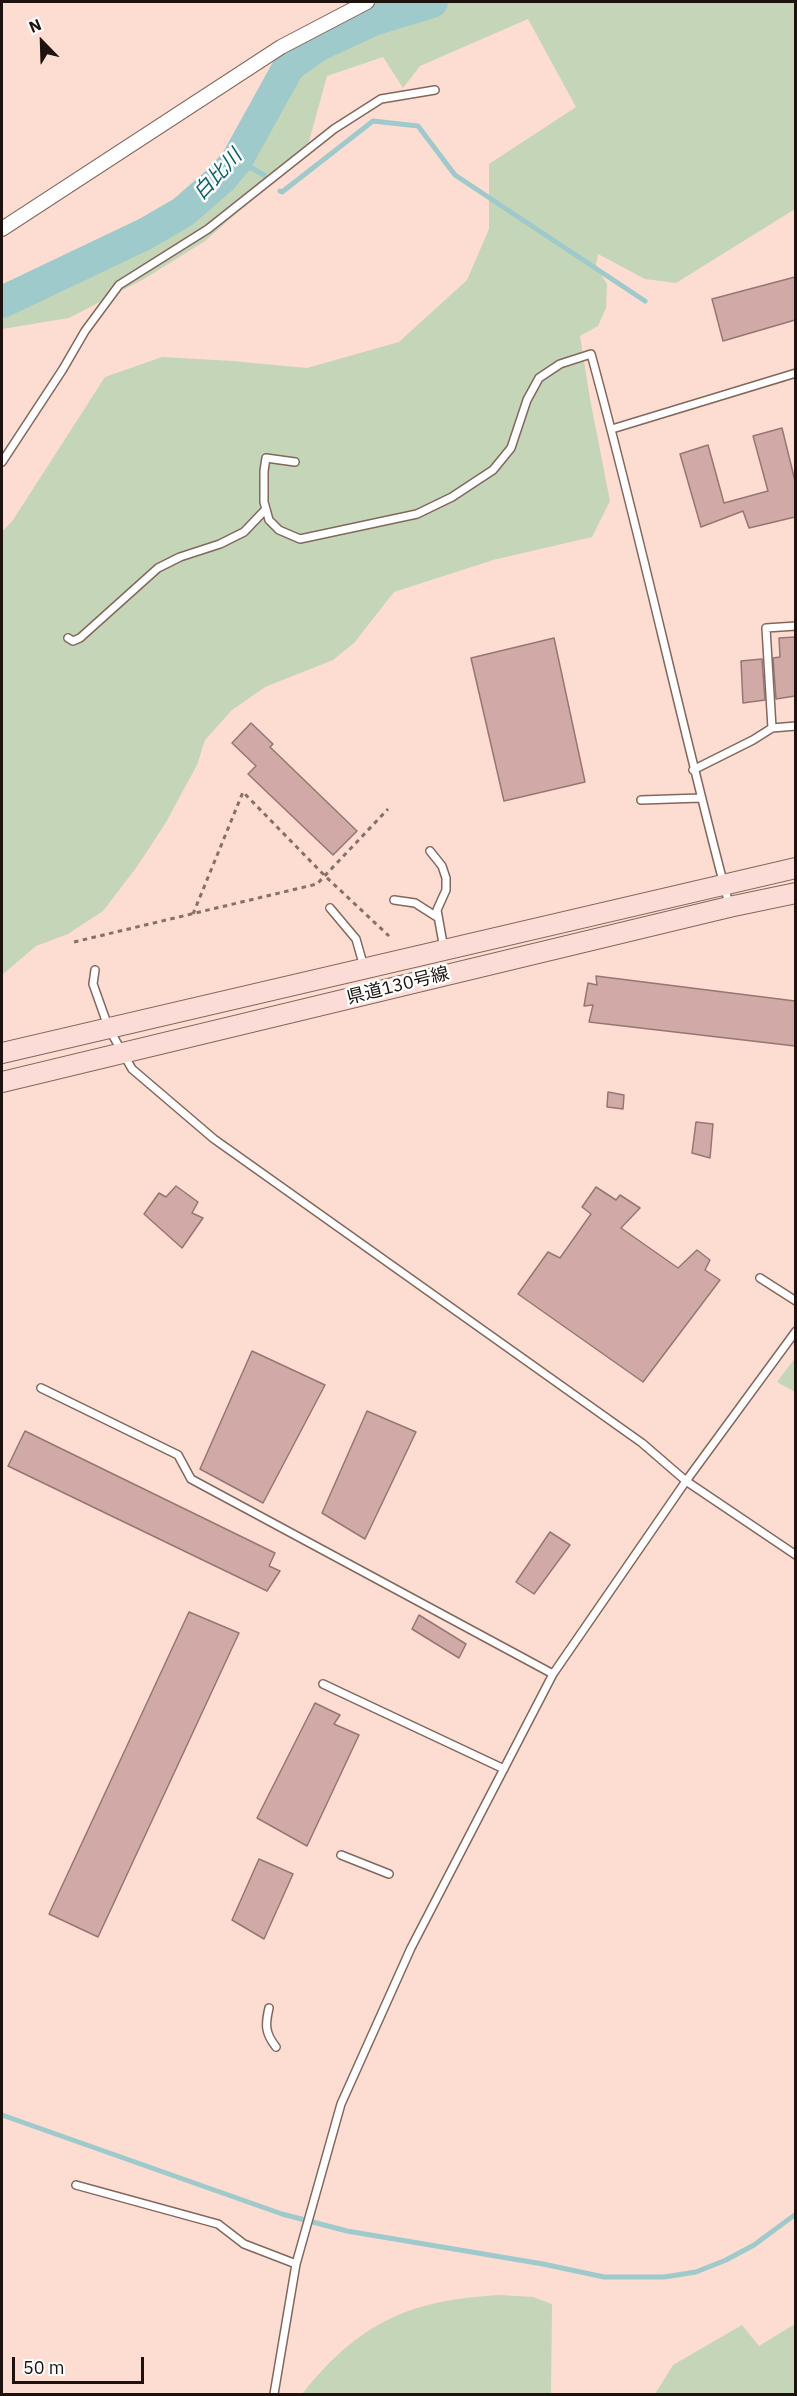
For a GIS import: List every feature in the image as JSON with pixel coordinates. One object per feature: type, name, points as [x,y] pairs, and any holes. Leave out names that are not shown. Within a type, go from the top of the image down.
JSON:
[{"type":"main road","name":"県道130号線","points":[[2,1053],[795,867]]},
{"type":"main road","name":"県道130号線","points":[[2,1082],[729,906],[795,893]]},
{"type":"street","points":[[2,229],[281,47],[367,2]]},
{"type":"lane","points":[[2,462],[85,331],[119,285],[208,229],[334,129],[381,99],[435,90]]},
{"type":"lane","points":[[295,462],[266,458],[264,471],[266,509],[269,520],[279,530],[300,539],[417,514],[452,497],[493,470],[511,448],[527,400],[539,378],[560,364],[591,354],[612,429],[693,770],[729,906]]},
{"type":"lane","points":[[612,429],[795,373]]},
{"type":"lane","points":[[68,638],[73,640],[80,638],[158,568],[180,557],[220,544],[244,532],[266,509]]},
{"type":"lane","points":[[772,728],[766,628],[795,626]]},
{"type":"lane","points":[[693,770],[772,728],[795,726]]},
{"type":"lane","points":[[641,800],[700,798]]},
{"type":"lane","points":[[430,851],[442,866],[446,878],[446,890],[437,910],[444,949]]},
{"type":"lane","points":[[394,900],[415,903],[437,917]]},
{"type":"lane","points":[[330,908],[356,939],[364,967]]},
{"type":"lane","points":[[95,970],[93,984],[109,1029],[132,1069],[214,1139],[642,1443],[686,1481],[795,1555]]},
{"type":"lane","points":[[760,1278],[795,1301]]},
{"type":"lane","points":[[274,2394],[296,2264],[342,2104],[406,1958],[553,1674],[686,1481],[795,1330]]},
{"type":"lane","points":[[40,1388],[178,1455],[191,1479],[553,1674]]},
{"type":"lane","points":[[323,1684],[504,1769]]},
{"type":"lane","points":[[341,1855],[389,1874]]},
{"type":"lane","points":[[269,2008],[265,2025],[267,2036],[276,2047]]},
{"type":"lane","points":[[76,2185],[218,2224],[244,2244],[296,2264]]},
{"type":"path","points":[[193,914],[243,792],[325,876],[389,936]]},
{"type":"path","points":[[74,942],[318,884],[388,809]]},
{"type":"green space","points":[[398,2],[795,2],[795,209],[676,283],[645,279],[598,254],[596,266],[607,284],[606,308],[598,326],[580,336],[610,501],[592,537],[493,560],[394,592],[354,643],[333,660],[265,687],[232,710],[205,740],[197,765],[165,824],[136,868],[103,911],[68,934],[36,946],[2,975],[2,532],[13,520],[105,377],[162,357],[307,368],[399,342],[467,280],[489,229],[489,164],[576,107],[528,19],[420,66],[403,88],[383,57],[327,76],[308,145],[265,188],[205,241],[144,279],[69,318],[2,329],[2,318],[211,207],[248,169],[288,60],[324,34]]},
{"type":"green space","points":[[795,1358],[795,1392],[777,1382]]},
{"type":"green space","points":[[500,2295],[533,2297],[552,2304],[551,2394],[302,2394],[323,2369],[345,2349],[366,2332],[389,2319],[439,2302]]},
{"type":"green space","points":[[795,2324],[795,2394],[655,2394],[673,2365],[742,2325],[759,2346]]},
{"type":"building","points":[[795,277],[795,320],[723,341],[712,299]]},
{"type":"building","points":[[782,428],[795,481],[795,517],[749,528],[743,511],[701,527],[680,454],[708,445],[724,503],[768,491],[753,436]]},
{"type":"building","points":[[795,637],[795,696],[776,699],[773,658],[780,657],[779,638]]},
{"type":"building","points":[[554,638],[585,782],[504,801],[471,658]]},
{"type":"building","points":[[762,659],[765,700],[743,703],[741,661]]},
{"type":"building","points":[[251,723],[273,744],[270,747],[357,831],[333,855],[248,774],[256,766],[232,743]]},
{"type":"building","points":[[596,976],[795,1001],[795,1046],[589,1022],[593,1005],[584,1006],[588,983],[597,985]]},
{"type":"building","points":[[608,1092],[624,1095],[623,1109],[607,1107]]},
{"type":"building","points":[[696,1122],[713,1124],[710,1158],[692,1153]]},
{"type":"building","points":[[176,1186],[198,1202],[192,1213],[203,1218],[182,1248],[144,1214],[159,1193],[166,1197]]},
{"type":"building","points":[[596,1187],[616,1200],[620,1195],[640,1208],[621,1228],[678,1268],[697,1250],[710,1260],[705,1270],[720,1280],[643,1382],[518,1294],[548,1252],[560,1258],[591,1214],[582,1207]]},
{"type":"building","points":[[252,1351],[325,1385],[263,1503],[200,1469]]},
{"type":"building","points":[[367,1411],[416,1432],[365,1539],[322,1513]]},
{"type":"building","points":[[25,1431],[275,1553],[269,1566],[280,1571],[267,1591],[8,1466]]},
{"type":"building","points":[[550,1532],[570,1545],[534,1594],[516,1582]]},
{"type":"building","points":[[189,1612],[239,1633],[98,1937],[49,1914]]},
{"type":"building","points":[[419,1615],[466,1644],[459,1658],[412,1629]]},
{"type":"building","points":[[315,1703],[340,1715],[334,1724],[359,1735],[307,1846],[257,1818]]},
{"type":"building","points":[[259,1859],[293,1874],[264,1939],[232,1920]]},
{"type":"waterway","name":"白比川","points":[[2,302],[145,234],[183,212],[222,178],[237,160],[289,66],[317,46],[373,20],[432,2]]},
{"type":"waterway","points":[[280,191],[282,192],[373,121],[418,126],[455,175],[645,301]]},
{"type":"waterway","points":[[237,160],[264,175]]},
{"type":"waterway","points":[[2,2115],[282,2214],[347,2231],[543,2264],[604,2277],[664,2277],[696,2272],[754,2245],[796,2214]]}]
